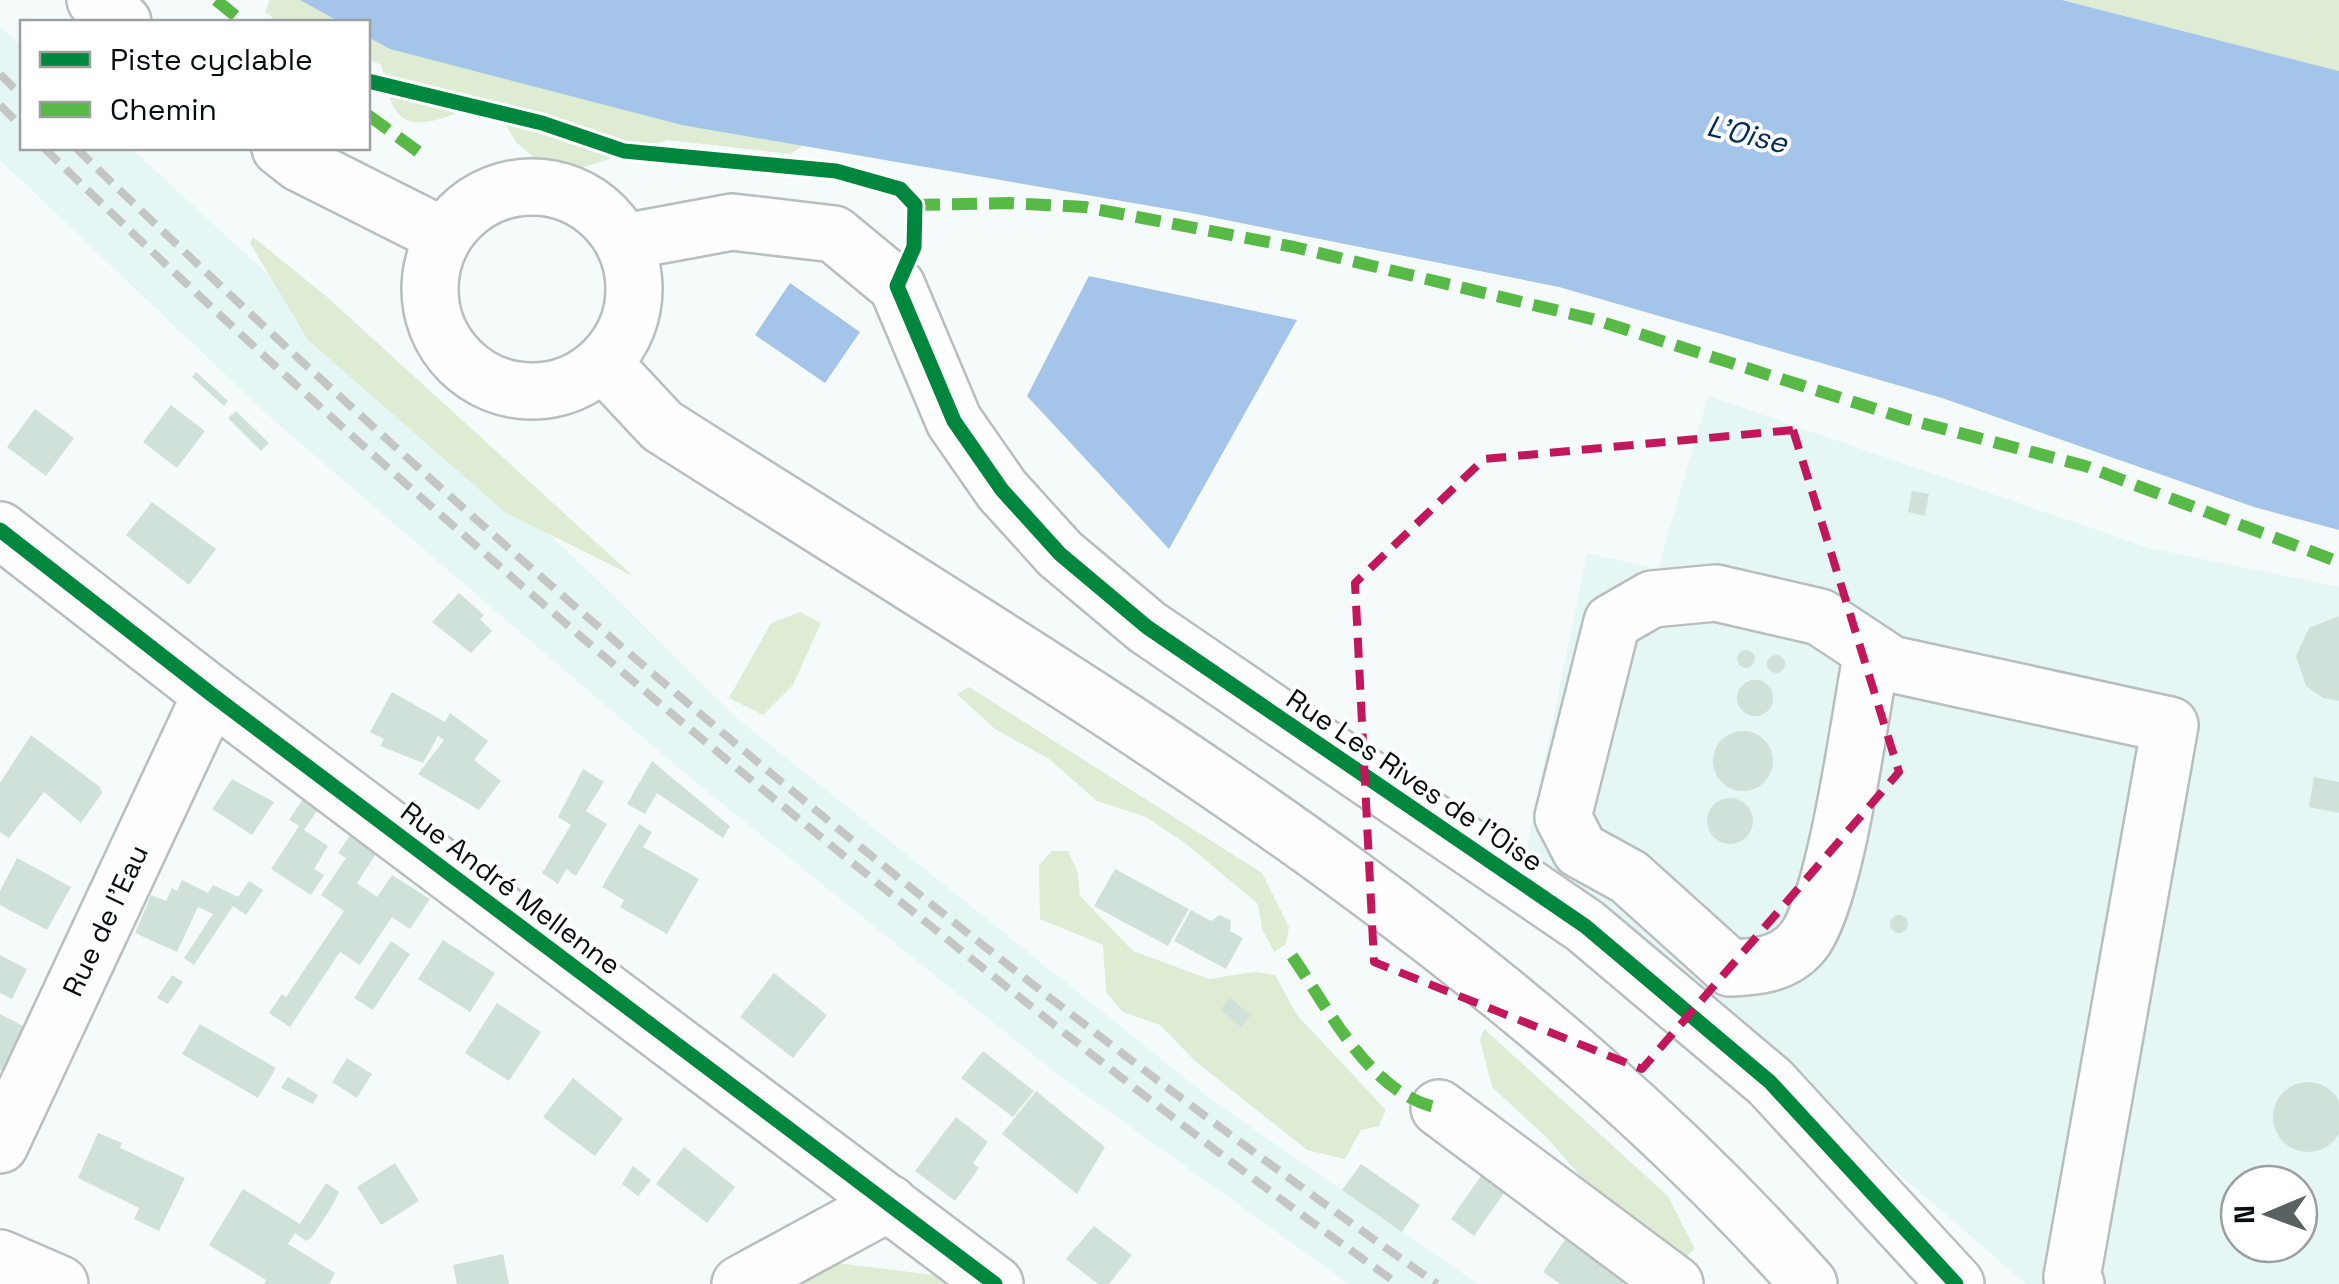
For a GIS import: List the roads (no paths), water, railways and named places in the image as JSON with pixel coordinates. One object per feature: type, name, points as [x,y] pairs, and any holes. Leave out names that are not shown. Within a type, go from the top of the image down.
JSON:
[{"type":"street","points":[[95,0],[121,20]]},
{"type":"street","points":[[283,150],[300,163],[444,236]]},
{"type":"street","points":[[520,187],[551,188],[580,198],[606,217],[624,242],[634,274],[634,306],[623,338],[604,364],[577,382],[545,392],[498,385],[456,359],[438,332],[430,300],[432,267],[444,236],[464,212],[490,195],[520,187]]},
{"type":"street","name":"Rue Les Rives de l'Oise","points":[[624,242],[732,222],[834,234],[897,286],[954,421],[1002,490],[1060,554],[1147,627],[1585,926],[1770,1082],[1956,1284]]},
{"type":"street","points":[[604,364],[662,426],[1166,747],[1411,920],[1664,1133],[1809,1284]]},
{"type":"street","name":"Rue André Mellenne","points":[[0,530],[211,694],[995,1284]]},
{"type":"street","points":[[1872,652],[1825,899],[1801,944],[1766,967],[1730,968],[1628,877],[1580,850],[1563,817],[1612,622],[1652,598],[1716,593],[1820,617],[1891,664],[2170,725],[2072,1278],[2076,1284]]},
{"type":"street","name":"Rue de l'Eau","points":[[0,1145],[211,694]]},
{"type":"street","points":[[1439,1108],[1675,1284]]},
{"type":"street","points":[[740,1284],[889,1202]]},
{"type":"water","name":"L'Oise","points":[[300,0],[2062,0],[2339,71],[2339,530],[2254,507],[1942,398],[1559,287],[1191,213],[682,125],[390,49],[370,38],[370,20],[336,20]]},
{"type":"water","points":[[1089,276],[1297,320],[1169,549],[1027,396]]},
{"type":"water","points":[[790,283],[860,332],[825,383],[755,335]]},
{"type":"railway","points":[[0,74],[20,94]]},
{"type":"railway","points":[[0,105],[20,125]]},
{"type":"railway","points":[[46,150],[353,437],[673,714],[1078,1044],[1398,1284]]},
{"type":"railway","points":[[78,150],[400,451],[734,743],[1080,1021],[1437,1284]]}]
